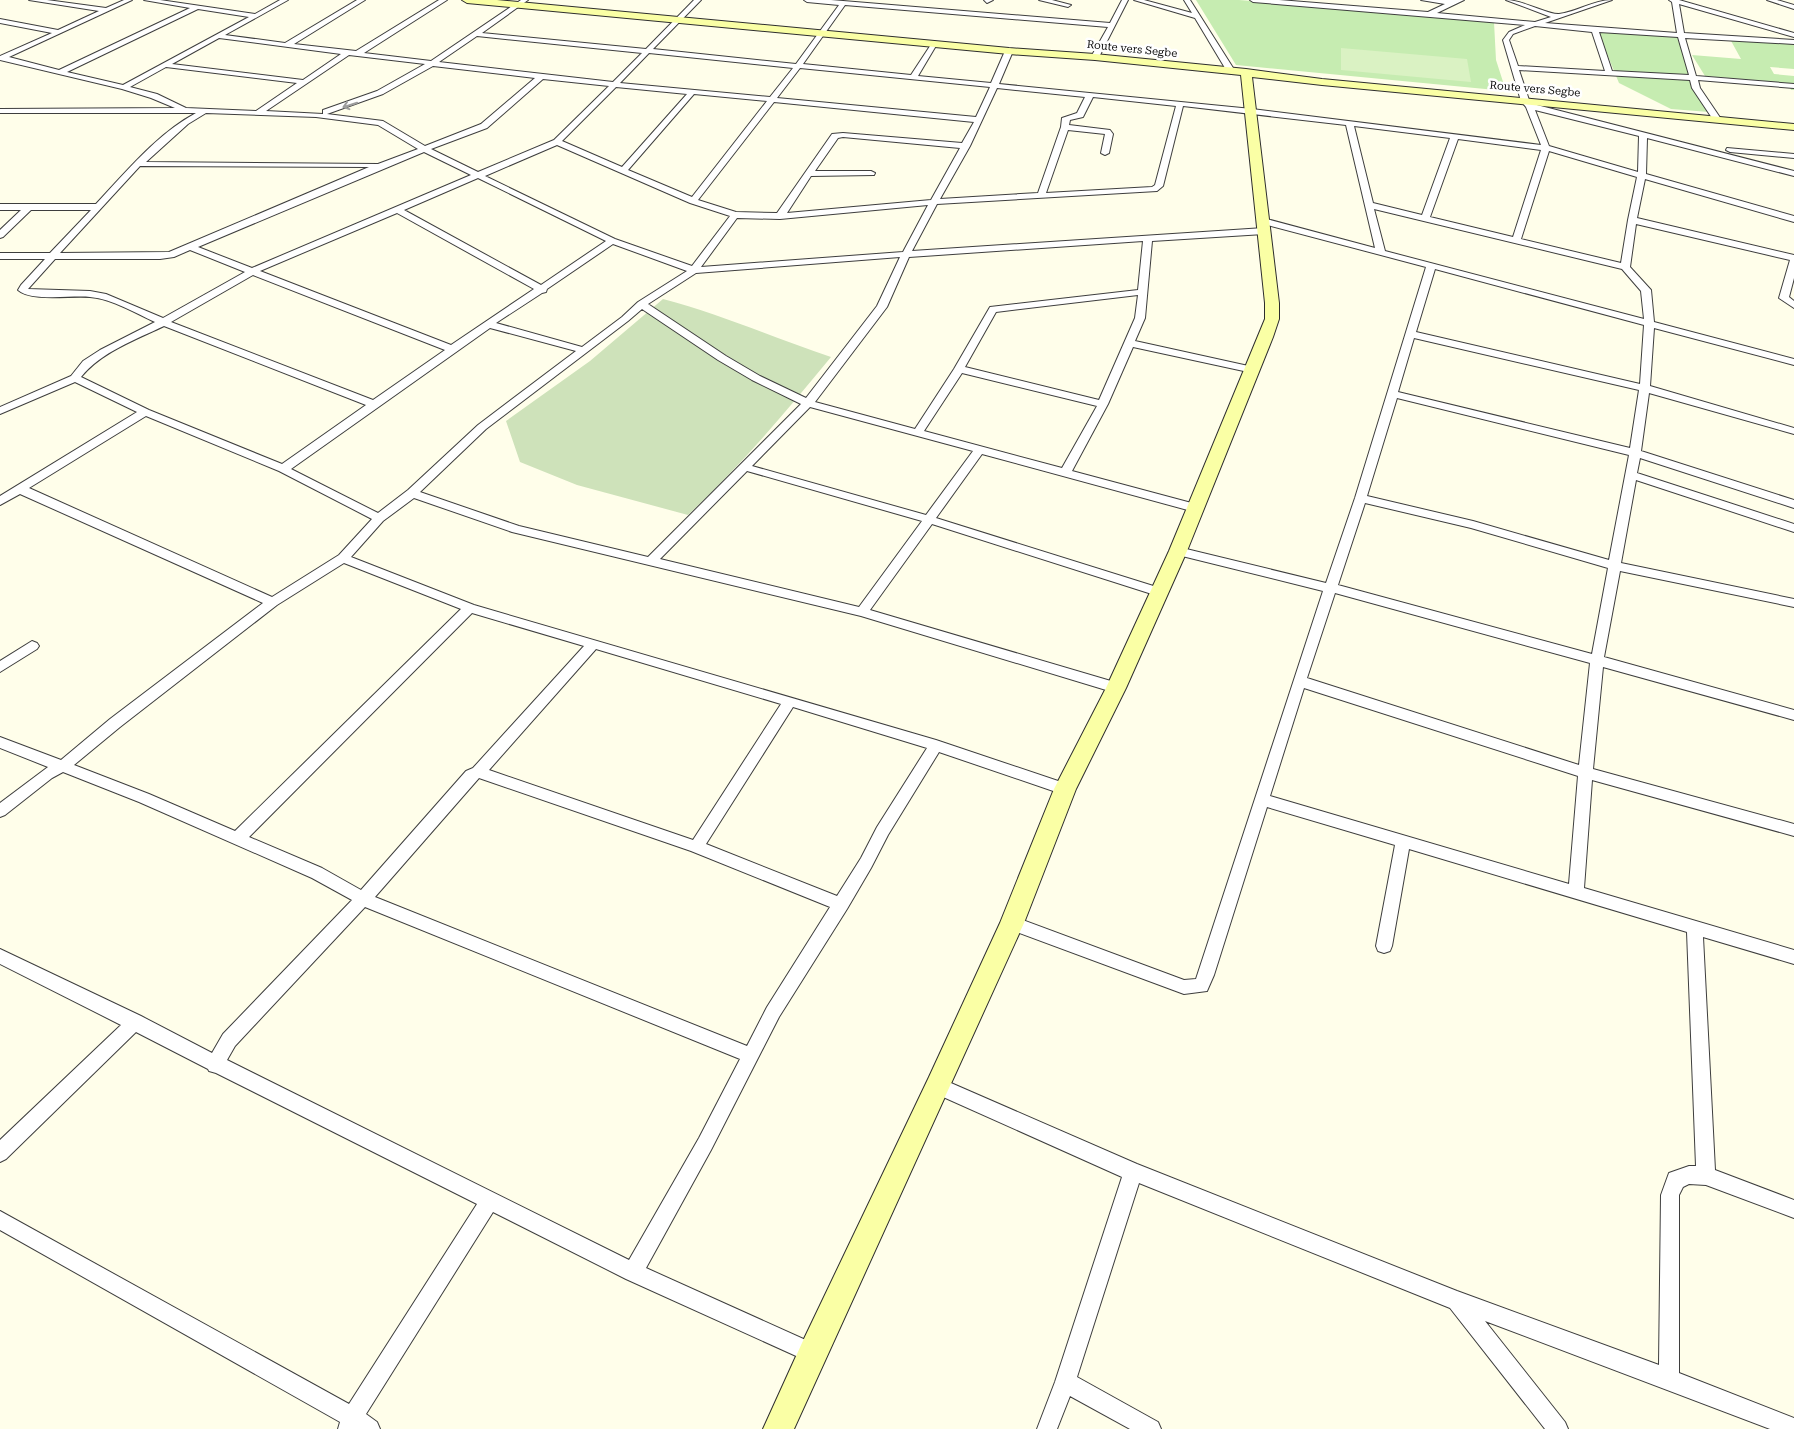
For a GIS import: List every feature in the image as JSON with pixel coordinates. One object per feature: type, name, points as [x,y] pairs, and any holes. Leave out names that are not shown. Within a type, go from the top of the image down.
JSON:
[{"type":"main road","name":"Route vers Segbe","points":[[467,0],[521,2],[679,20],[1009,51],[1095,57],[1527,104],[1794,127]]},
{"type":"main road","points":[[778,1429],[1012,923],[1065,789],[1116,688],[1178,551],[1253,370],[1272,319],[1272,303],[1252,111],[1238,72]]},
{"type":"street","points":[[32,0],[106,11]]},
{"type":"street","points":[[0,59],[129,0]]},
{"type":"street","points":[[148,0],[256,16]]},
{"type":"street","points":[[124,87],[285,0]]},
{"type":"street","points":[[288,44],[362,0]]},
{"type":"street","points":[[357,54],[444,0]]},
{"type":"street","points":[[0,411],[75,378],[87,363],[104,352],[163,322],[254,270],[558,142],[698,0]]},
{"type":"street","points":[[807,0],[1112,25]]},
{"type":"street","points":[[884,7],[900,0]]},
{"type":"street","points":[[1022,17],[1037,8],[1042,0],[1068,5]]},
{"type":"street","points":[[1095,57],[1125,0]]},
{"type":"street","points":[[1137,0],[1196,16]]},
{"type":"street","points":[[1187,0],[1196,16],[1238,72]]},
{"type":"street","points":[[1253,0],[1595,30],[1794,42]]},
{"type":"street","points":[[1424,0],[1451,3]]},
{"type":"street","points":[[1429,14],[1461,0]]},
{"type":"street","points":[[1509,0],[1558,17]]},
{"type":"street","points":[[1516,241],[1546,148],[1527,104],[1506,40],[1511,33],[1609,0]]},
{"type":"street","points":[[1717,119],[1696,88],[1674,0],[1794,35]]},
{"type":"street","points":[[1770,0],[1794,7]]},
{"type":"street","points":[[316,114],[348,106],[384,92],[476,34],[521,2]]},
{"type":"street","points":[[693,201],[823,33],[843,3]]},
{"type":"street","points":[[60,72],[196,8]]},
{"type":"street","points":[[0,21],[58,32]]},
{"type":"street","points":[[1595,30],[1609,72]]},
{"type":"street","points":[[476,34],[1252,111],[1546,148],[1794,218]]},
{"type":"street","points":[[217,36],[541,76],[979,120]]},
{"type":"street","points":[[913,77],[934,44]]},
{"type":"street","points":[[651,561],[808,403],[882,306],[906,254],[979,120],[1009,51]]},
{"type":"street","points":[[258,112],[347,53]]},
{"type":"street","points":[[0,59],[26,62],[124,87],[186,110]]},
{"type":"street","points":[[164,65],[304,82]]},
{"type":"street","points":[[1515,68],[1609,72],[1794,86]]},
{"type":"street","points":[[0,256],[160,256],[171,254],[382,165],[488,124],[541,76]]},
{"type":"street","points":[[624,170],[692,91]]},
{"type":"street","points":[[380,123],[374,108],[384,92]]},
{"type":"street","points":[[1042,196],[1066,118],[1080,115],[1090,95]]},
{"type":"street","points":[[558,142],[693,201],[735,215],[780,216],[934,202],[1158,188],[1180,104]]},
{"type":"street","points":[[1527,104],[1794,174]]},
{"type":"street","points":[[0,111],[186,110],[258,112],[316,114],[380,123],[424,149],[612,241],[694,270],[906,254],[1148,239],[1263,226],[1381,253],[1794,362]]},
{"type":"street","points":[[0,119],[30,111]]},
{"type":"street","points":[[204,111],[185,122],[138,164],[24,286],[23,290],[31,293],[98,295],[376,405]]},
{"type":"street","points":[[1349,123],[1381,253]]},
{"type":"street","points":[[1064,127],[1107,132],[1109,134],[1106,153]]},
{"type":"street","points":[[1625,267],[1632,220],[1642,175],[1643,134]]},
{"type":"street","points":[[780,216],[811,174],[835,136],[843,135],[966,146]]},
{"type":"street","points":[[1425,219],[1455,136]]},
{"type":"street","points":[[1689,146],[1794,156]]},
{"type":"street","points":[[138,164],[382,165]]},
{"type":"street","points":[[811,174],[871,172]]},
{"type":"street","points":[[1369,205],[1625,267],[1646,290],[1649,324],[1644,388],[1635,453],[1597,662],[1585,773],[1576,893]]},
{"type":"street","points":[[0,207],[99,207]]},
{"type":"street","points":[[0,235],[29,208]]},
{"type":"street","points":[[398,210],[543,290]]},
{"type":"street","points":[[0,811],[48,774],[63,766],[122,718],[273,602],[343,558],[379,518],[412,494],[482,427],[625,319],[641,304],[694,270],[735,215]]},
{"type":"street","points":[[1632,220],[1794,260],[1784,298],[1794,305]]},
{"type":"street","points":[[1065,474],[1103,404],[1140,318],[1148,239]]},
{"type":"street","points":[[283,469],[376,405],[452,349],[543,290],[612,241]]},
{"type":"street","points":[[190,247],[254,270],[452,349]]},
{"type":"street","points":[[1012,923],[1184,987],[1201,986],[1361,498],[1431,267]]},
{"type":"street","points":[[917,433],[959,369],[995,304],[1143,292]]},
{"type":"street","points":[[641,304],[722,358],[756,378],[808,403],[1195,508]]},
{"type":"street","points":[[491,325],[583,350]]},
{"type":"street","points":[[1410,334],[1644,388],[1794,431]]},
{"type":"street","points":[[1130,343],[1253,370]]},
{"type":"street","points":[[959,369],[1103,404]]},
{"type":"street","points":[[75,378],[145,412],[283,469],[379,518]]},
{"type":"street","points":[[1393,394],[1635,453],[1794,504]]},
{"type":"street","points":[[0,501],[145,412]]},
{"type":"street","points":[[862,612],[979,450]]},
{"type":"street","points":[[744,467],[928,519],[1159,592]]},
{"type":"street","points":[[1631,475],[1794,528]]},
{"type":"street","points":[[20,489],[273,602]]},
{"type":"street","points":[[412,494],[516,529],[862,612],[1116,688]]},
{"type":"street","points":[[1361,498],[1473,525],[1614,566],[1794,603]]},
{"type":"street","points":[[1178,551],[1330,588],[1794,715]]},
{"type":"street","points":[[343,558],[470,608],[790,701],[936,746],[1065,789]]},
{"type":"street","points":[[238,838],[470,608]]},
{"type":"street","points":[[215,1065],[229,1040],[363,899],[471,776],[478,772],[594,643]]},
{"type":"street","points":[[0,667],[32,646]]},
{"type":"street","points":[[1300,681],[1585,773],[1794,830]]},
{"type":"street","points":[[696,847],[790,701]]},
{"type":"street","points":[[0,742],[144,798],[184,817],[238,838],[317,873],[363,899],[752,1056]]},
{"type":"street","points":[[633,1272],[705,1144],[773,1012],[866,863],[882,831],[936,746]]},
{"type":"street","points":[[478,772],[696,847],[841,904]]},
{"type":"street","points":[[1263,800],[1794,957]]},
{"type":"street","points":[[1384,946],[1403,842]]},
{"type":"street","points":[[1695,929],[1706,1176]]},
{"type":"street","points":[[0,956],[633,1272],[812,1353]]},
{"type":"street","points":[[0,1153],[135,1022]]},
{"type":"street","points":[[938,1086],[1133,1172],[1457,1301],[1669,1379],[1794,1428]]},
{"type":"street","points":[[1047,1429],[1065,1382],[1133,1172]]},
{"type":"street","points":[[1669,1379],[1670,1195],[1676,1180],[1689,1175],[1706,1176],[1794,1209]]},
{"type":"street","points":[[350,1423],[490,1200]]},
{"type":"street","points":[[0,1220],[350,1423],[370,1429]]},
{"type":"street","points":[[1457,1301],[1558,1429]]},
{"type":"street","points":[[1065,1382],[1151,1429]]},
{"type":"green space","points":[[1196,0],[1239,0],[1494,22],[1496,60],[1506,91],[1236,65]]},
{"type":"green space","points":[[1598,32],[1677,35],[1709,112],[1671,109],[1619,83]]},
{"type":"green space","points":[[1730,39],[1794,44],[1794,69],[1770,67],[1774,74],[1794,76],[1794,90],[1791,90],[1788,83],[1705,76],[1692,55],[1741,59]]},
{"type":"green space","points":[[1341,48],[1467,59],[1471,82],[1341,70]]},
{"type":"green space","points":[[663,299],[726,319],[831,357],[762,438],[688,515],[577,485],[520,462],[506,421],[590,361]]}]
